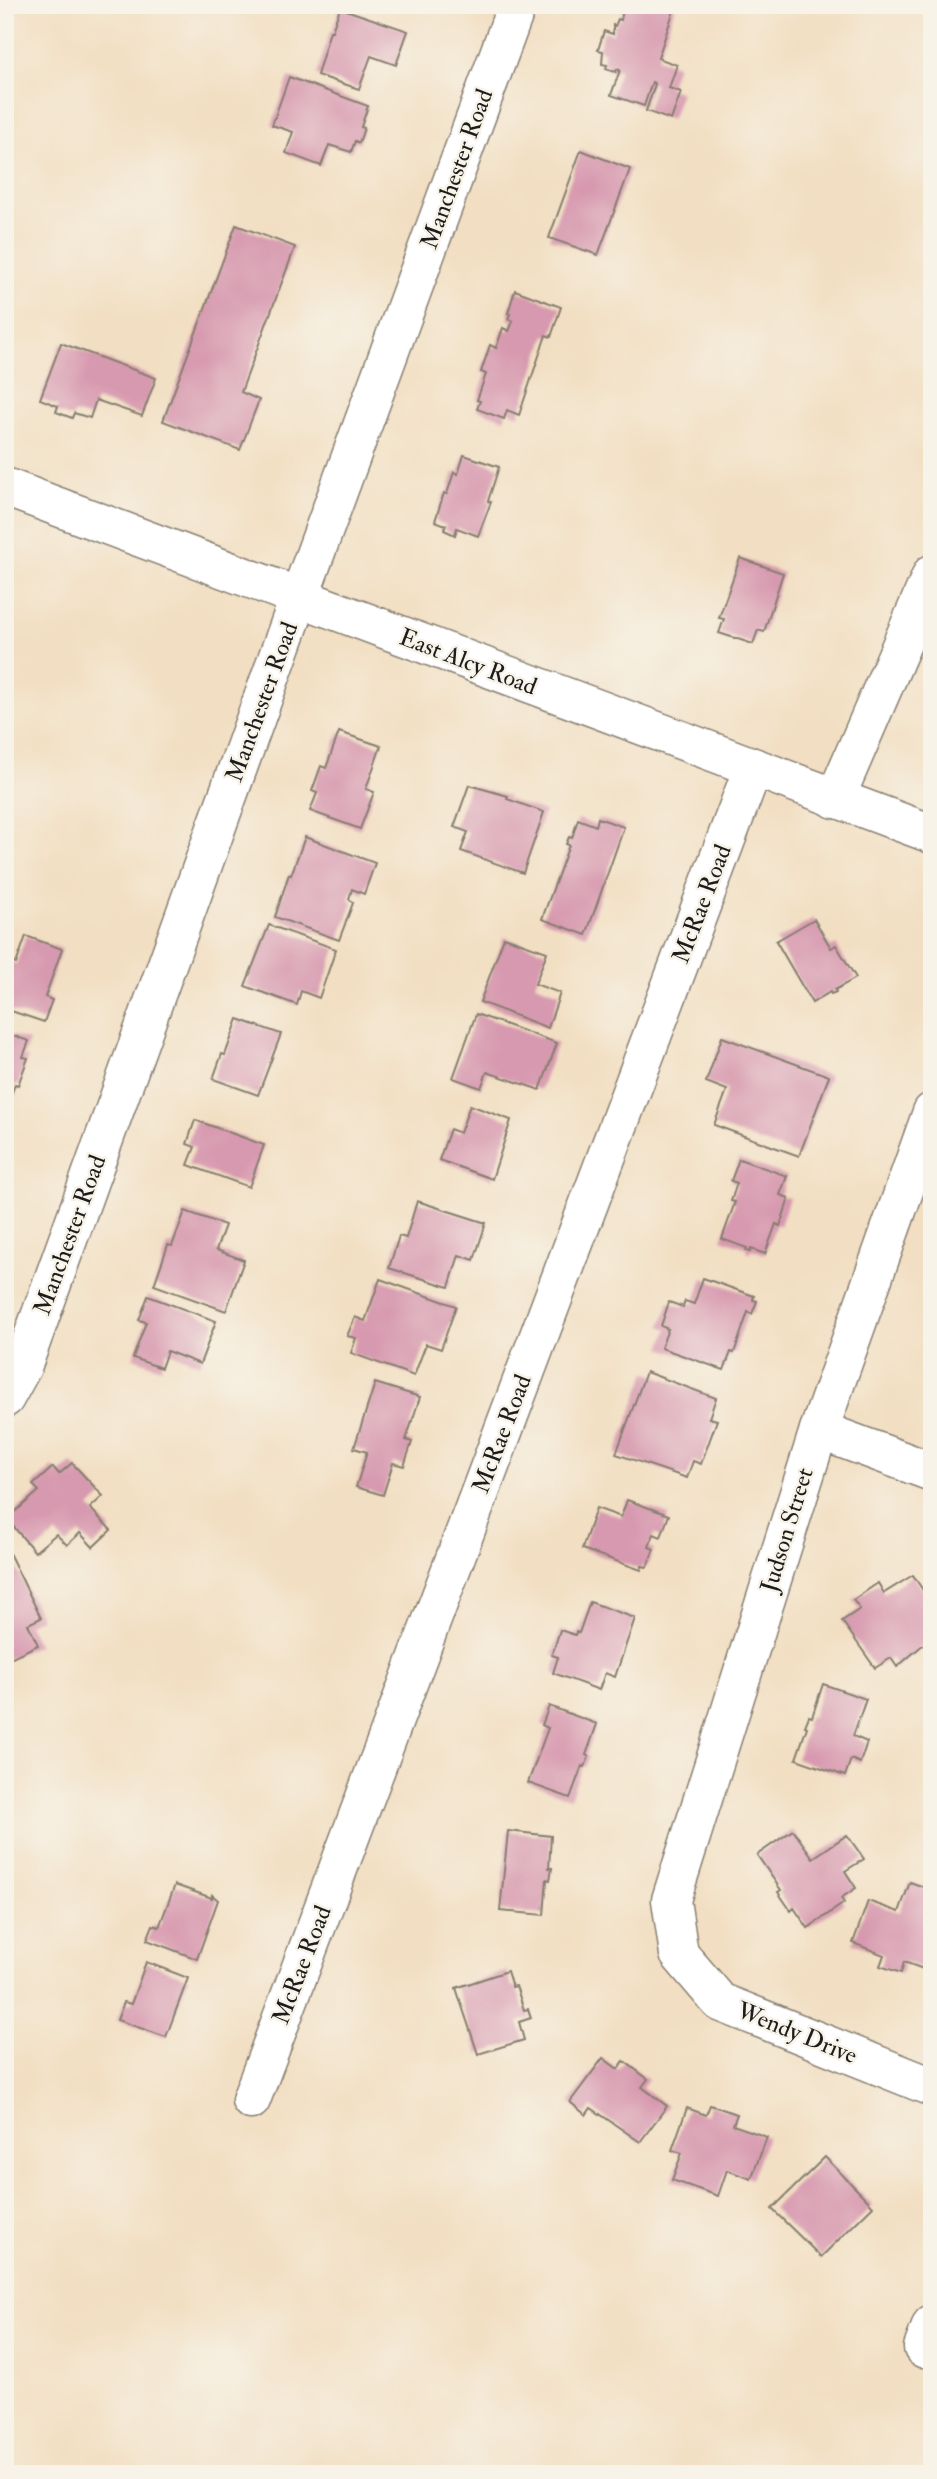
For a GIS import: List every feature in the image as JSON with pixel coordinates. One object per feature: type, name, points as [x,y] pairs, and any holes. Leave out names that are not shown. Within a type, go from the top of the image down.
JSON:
[{"type":"street","name":"Manchester Road","points":[[5,1398],[27,1355],[299,598],[517,5]]},
{"type":"street","name":"East Alcy Road","points":[[5,487],[932,834]]},
{"type":"street","points":[[835,799],[932,574]]},
{"type":"street","name":"McRae Road","points":[[251,2100],[753,768]]},
{"type":"street","name":"Judson Street","points":[[679,1954],[671,1900],[819,1430],[932,1112]]},
{"type":"street","points":[[819,1430],[932,1472]]},
{"type":"street","name":"Wendy Drive","points":[[679,1954],[720,2002],[932,2087]]},
{"type":"building","points":[[624,5],[675,7],[658,58],[677,65],[669,88],[681,92],[671,120],[646,111],[655,84],[652,82],[644,106],[611,95],[620,70],[617,69],[616,72],[606,69],[607,65],[602,64],[603,51],[598,50],[604,31],[613,34],[613,25],[615,26],[618,19],[621,20]]},
{"type":"building","points":[[340,8],[408,31],[396,65],[371,56],[359,89],[317,75]]},
{"type":"building","points":[[289,77],[368,106],[359,143],[355,141],[351,152],[329,145],[321,166],[286,153],[293,132],[272,125]]},
{"type":"building","points":[[581,150],[630,169],[598,255],[549,238]]},
{"type":"building","points":[[236,225],[295,247],[241,392],[259,400],[240,450],[163,421]]},
{"type":"building","points":[[515,290],[561,307],[551,337],[546,335],[519,415],[507,410],[504,419],[477,409],[480,401],[477,400],[486,374],[481,372],[490,345],[496,348],[503,328],[509,331],[513,321],[508,319],[508,313]]},
{"type":"building","points":[[61,343],[156,378],[142,416],[96,400],[90,418],[74,413],[72,418],[56,412],[58,406],[40,399]]},
{"type":"building","points":[[464,455],[499,467],[488,501],[491,502],[478,536],[457,528],[455,535],[444,530],[446,525],[435,521],[444,493],[447,494],[454,472],[458,474]]},
{"type":"building","points":[[740,558],[783,573],[764,632],[758,630],[753,644],[719,633],[724,619],[719,618]]},
{"type":"building","points":[[339,732],[381,746],[366,789],[374,792],[360,829],[310,811],[317,793],[312,791],[321,766],[326,768]]},
{"type":"building","points":[[469,785],[508,796],[507,799],[544,812],[523,873],[461,851],[468,832],[454,827]]},
{"type":"building","points":[[598,818],[624,827],[586,935],[542,919],[569,845],[566,844],[569,837],[572,838],[578,819],[596,826]]},
{"type":"building","points":[[305,837],[375,863],[364,894],[352,889],[349,899],[353,903],[339,940],[275,917]]},
{"type":"building","points":[[814,919],[831,948],[836,945],[856,978],[835,990],[836,992],[830,992],[812,1003],[776,941]]},
{"type":"building","points":[[269,925],[336,949],[319,998],[301,991],[297,1005],[245,986]]},
{"type":"building","points":[[26,936],[62,949],[45,997],[52,1000],[44,1022],[5,1009],[5,960],[16,964]]},
{"type":"building","points":[[504,937],[547,952],[535,984],[560,993],[548,1028],[480,1002]]},
{"type":"building","points":[[476,1014],[557,1043],[540,1090],[487,1072],[481,1088],[453,1078]]},
{"type":"building","points":[[238,1019],[281,1034],[258,1095],[213,1079]]},
{"type":"building","points":[[5,1033],[29,1041],[23,1057],[28,1058],[6,1110]]},
{"type":"building","points":[[722,1037],[829,1076],[799,1156],[714,1125],[727,1090],[706,1082]]},
{"type":"building","points":[[470,1105],[511,1120],[492,1179],[439,1160],[450,1129],[460,1133]]},
{"type":"building","points":[[195,1120],[264,1145],[249,1187],[188,1165],[195,1147],[187,1144]]},
{"type":"building","points":[[739,1159],[787,1176],[780,1195],[789,1198],[780,1226],[776,1224],[765,1254],[751,1249],[750,1252],[746,1251],[747,1248],[722,1239],[735,1202],[731,1201],[737,1183],[731,1181]]},
{"type":"building","points":[[417,1201],[486,1223],[474,1260],[459,1255],[449,1287],[389,1268],[399,1236],[406,1238]]},
{"type":"building","points":[[185,1211],[225,1225],[216,1250],[244,1260],[226,1311],[154,1285],[168,1245],[172,1246]]},
{"type":"building","points":[[703,1278],[754,1296],[753,1300],[757,1301],[752,1314],[748,1312],[734,1353],[731,1352],[724,1370],[661,1348],[668,1329],[661,1326],[669,1302],[683,1307],[685,1301],[694,1304]]},
{"type":"building","points":[[380,1279],[456,1306],[441,1349],[426,1344],[414,1376],[351,1353],[356,1338],[347,1336],[355,1317],[365,1321]]},
{"type":"building","points":[[148,1296],[216,1321],[200,1364],[167,1351],[161,1368],[133,1358],[146,1322],[139,1320]]},
{"type":"building","points":[[646,1372],[716,1398],[709,1418],[717,1420],[701,1464],[693,1461],[687,1478],[616,1454]]},
{"type":"building","points":[[375,1383],[420,1397],[406,1440],[412,1442],[404,1466],[393,1463],[383,1495],[356,1487],[367,1452],[354,1448]]},
{"type":"building","points":[[72,1463],[103,1496],[90,1508],[111,1530],[93,1547],[80,1533],[67,1545],[56,1534],[35,1552],[7,1519],[39,1491],[33,1485],[53,1467],[59,1474]]},
{"type":"building","points":[[627,1500],[669,1515],[661,1537],[654,1534],[649,1547],[654,1549],[647,1567],[642,1566],[641,1570],[582,1549],[596,1508],[621,1517]]},
{"type":"building","points":[[5,1545],[41,1618],[28,1624],[38,1645],[8,1659],[5,1653]]},
{"type":"building","points":[[913,1575],[932,1604],[932,1637],[897,1667],[891,1658],[875,1668],[842,1621],[860,1609],[853,1600],[878,1583],[884,1593]]},
{"type":"building","points":[[590,1602],[635,1618],[615,1677],[605,1673],[599,1690],[553,1673],[558,1657],[552,1655],[560,1630],[575,1635],[576,1632],[579,1633]]},
{"type":"building","points":[[823,1684],[866,1699],[853,1736],[867,1742],[860,1763],[851,1759],[845,1776],[796,1759],[807,1727],[805,1726],[809,1716],[812,1717]]},
{"type":"building","points":[[549,1706],[597,1724],[586,1755],[589,1757],[585,1767],[582,1766],[570,1798],[528,1783],[548,1728],[542,1725]]},
{"type":"building","points":[[793,1830],[813,1858],[847,1835],[864,1859],[845,1871],[856,1888],[841,1898],[844,1903],[808,1928],[794,1908],[791,1911],[778,1892],[781,1890],[757,1855]]},
{"type":"building","points":[[508,1831],[551,1836],[549,1868],[552,1868],[550,1880],[547,1879],[544,1915],[500,1911]]},
{"type":"building","points":[[910,1882],[932,1890],[932,1972],[904,1962],[901,1973],[880,1966],[884,1955],[853,1943],[868,1901],[899,1912]]},
{"type":"building","points":[[175,1885],[212,1898],[212,1895],[218,1900],[197,1959],[147,1940],[153,1925],[159,1927]]},
{"type":"building","points":[[146,1962],[188,1978],[166,2037],[117,2020],[124,2002],[131,2004]]},
{"type":"building","points":[[507,1971],[512,1987],[516,1986],[524,2010],[528,2009],[531,2018],[519,2022],[524,2040],[478,2054],[456,1988]]},
{"type":"building","points":[[603,2058],[618,2069],[624,2061],[648,2079],[642,2087],[667,2106],[640,2142],[591,2108],[586,2115],[570,2102]]},
{"type":"building","points":[[710,2105],[737,2114],[733,2125],[767,2137],[751,2179],[727,2170],[718,2196],[672,2180],[682,2153],[672,2150],[687,2108],[706,2115]]},
{"type":"building","points":[[825,2157],[873,2206],[821,2257],[772,2209]]}]
